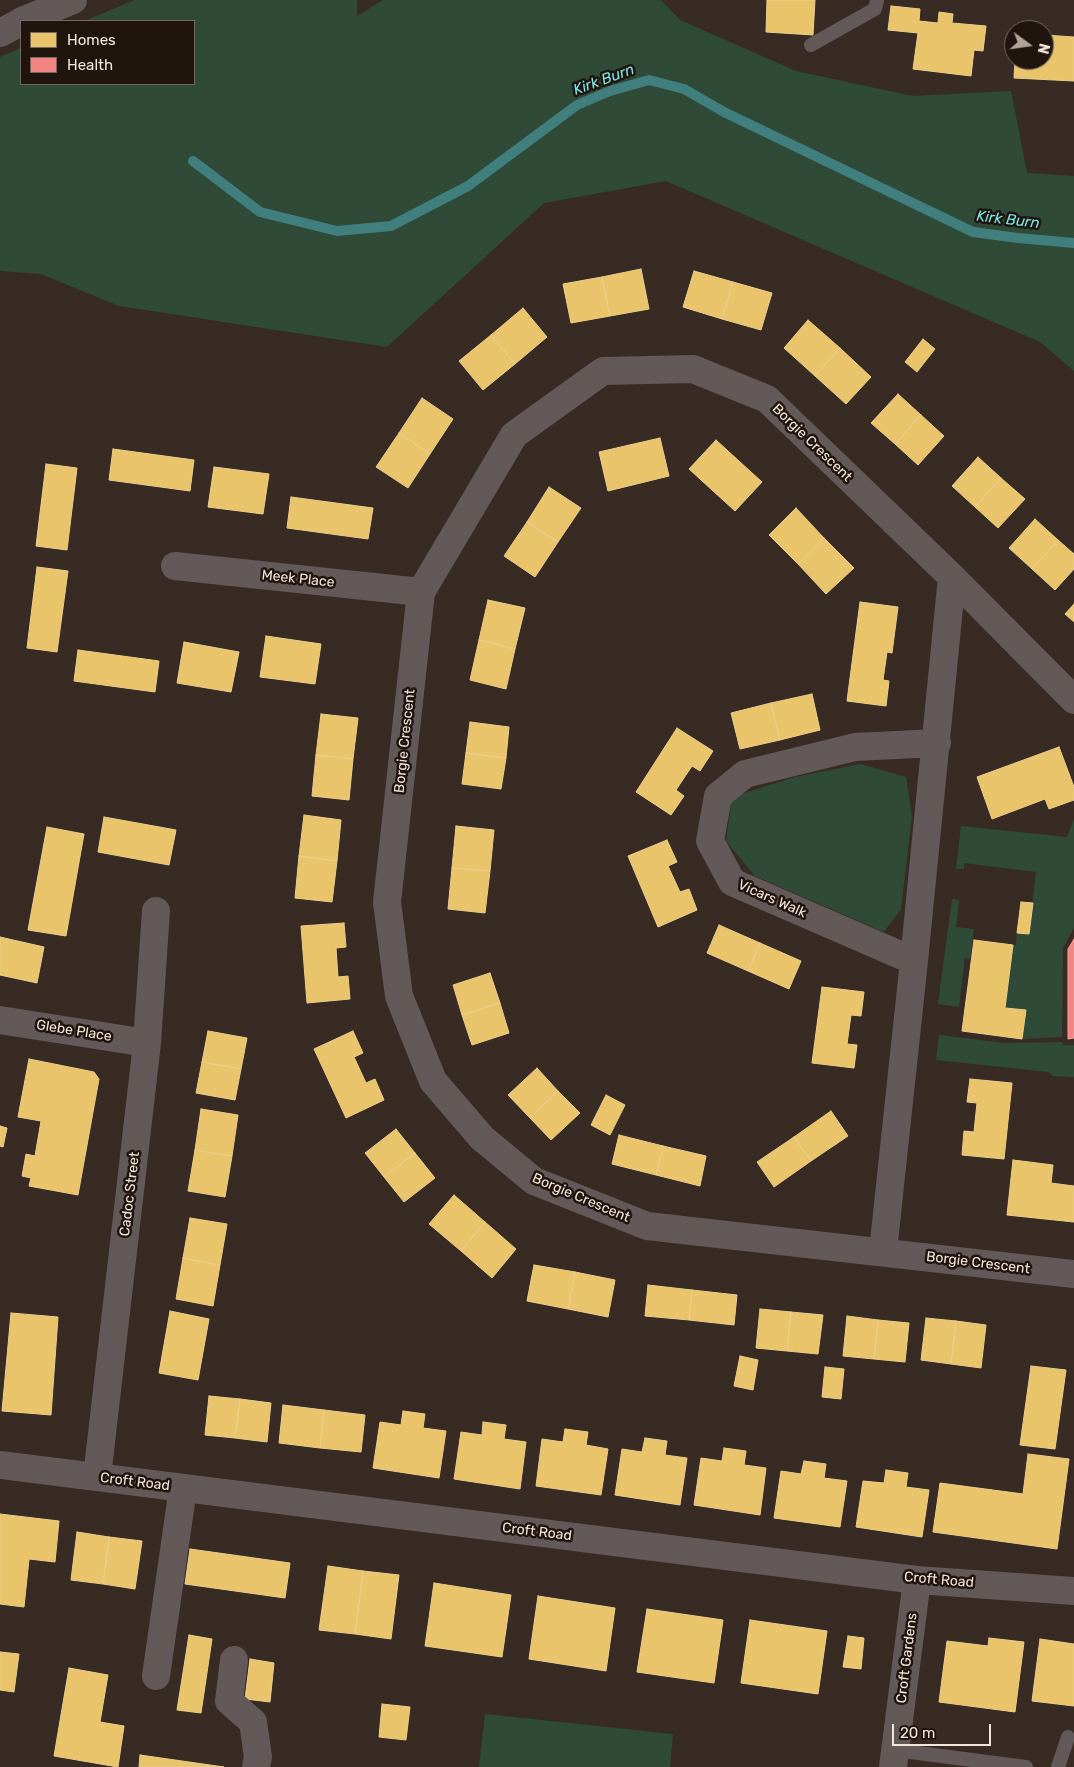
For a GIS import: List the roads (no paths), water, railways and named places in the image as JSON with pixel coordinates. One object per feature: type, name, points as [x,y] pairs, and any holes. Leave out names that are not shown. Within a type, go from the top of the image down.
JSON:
[{"type":"street","points":[[24,20],[73,0]]},
{"type":"street","points":[[0,33],[20,22]]},
{"type":"street","name":"Borgie Crescent","points":[[1074,700],[952,577],[767,399],[693,369],[603,371],[514,435],[421,592],[387,902],[399,996],[433,1081],[482,1138],[534,1181],[647,1226],[1074,1274]]},
{"type":"street","name":"Meek Place","points":[[176,566],[421,592]]},
{"type":"street","points":[[882,1251],[914,961],[952,577]]},
{"type":"street","name":"Vicars Walk","points":[[914,961],[732,882],[710,841],[718,796],[745,774],[855,747],[936,743]]},
{"type":"street","name":"Cadoc Street","points":[[97,1477],[147,1043],[156,911]]},
{"type":"street","name":"Glebe Place","points":[[0,1020],[147,1043]]},
{"type":"street","name":"Croft Road","points":[[0,1465],[918,1580],[1074,1591]]},
{"type":"street","points":[[156,1676],[183,1488]]},
{"type":"street","name":"Croft Gardens","points":[[894,1759],[918,1580]]},
{"type":"street","points":[[234,1660],[229,1701],[253,1722],[258,1757],[256,1767]]},
{"type":"lane","points":[[811,46],[875,9],[877,0]]},
{"type":"lane","points":[[1058,1767],[1068,1737]]},
{"type":"lane","points":[[894,1759],[1026,1767]]},
{"type":"waterway","name":"Kirk Burn","points":[[193,161],[260,212],[337,231],[391,226],[468,186],[577,105],[610,91],[649,80],[684,89],[724,112],[973,232],[1074,243]]}]
